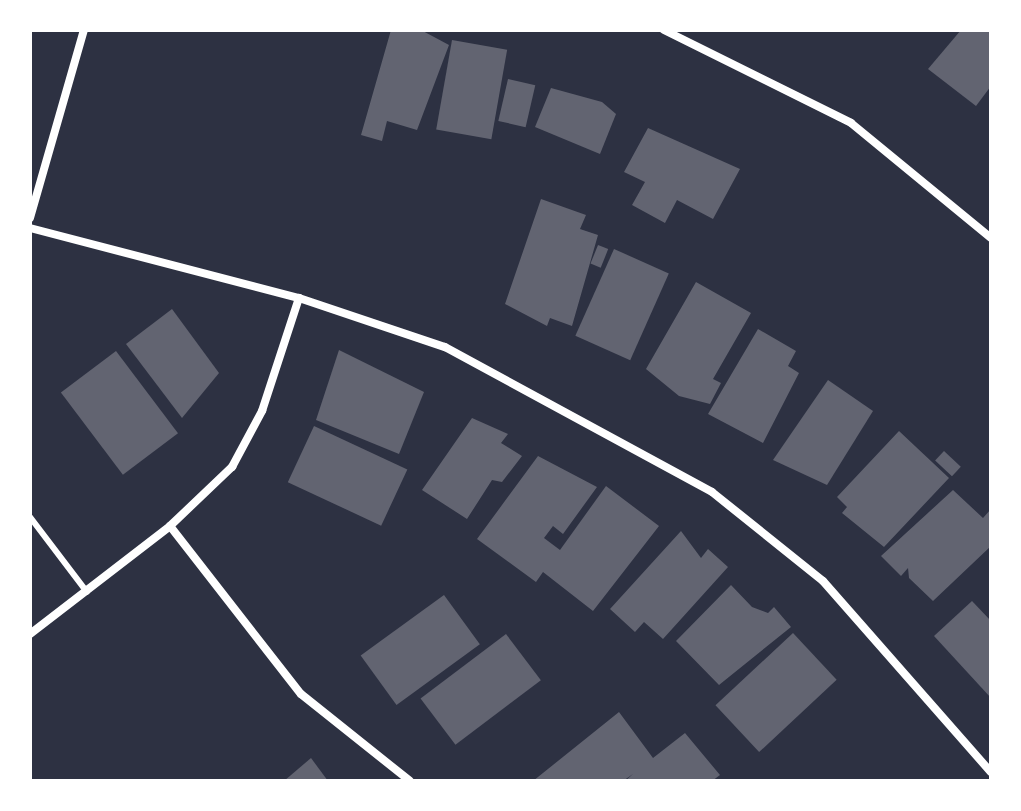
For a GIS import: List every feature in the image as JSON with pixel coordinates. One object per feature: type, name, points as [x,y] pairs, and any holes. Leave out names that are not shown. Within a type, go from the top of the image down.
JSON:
[{"type":"street","points":[[30,218],[84,30]]},
{"type":"street","points":[[664,30],[851,123],[991,238]]},
{"type":"street","points":[[30,228],[299,298],[445,347],[712,492],[823,581],[991,772]]},
{"type":"street","points":[[30,634],[170,526],[242,453],[299,298]]},
{"type":"street","points":[[170,526],[301,694],[410,781]]},
{"type":"lane","points":[[30,517],[87,592]]},
{"type":"building","points":[[391,30],[421,30],[449,45],[417,130],[387,121],[382,141],[361,135]]},
{"type":"building","points":[[961,30],[991,30],[991,86],[976,106],[928,69]]},
{"type":"building","points":[[452,40],[507,50],[491,139],[436,130]]},
{"type":"building","points":[[508,79],[535,85],[526,127],[498,121]]},
{"type":"building","points":[[551,88],[602,102],[616,114],[600,154],[535,127]]},
{"type":"building","points":[[648,128],[740,169],[713,219],[677,200],[665,223],[632,205],[645,182],[624,172]]},
{"type":"building","points":[[541,199],[586,215],[580,229],[598,235],[572,326],[550,318],[547,326],[505,304]]},
{"type":"building","points":[[598,245],[608,249],[601,268],[591,264]]},
{"type":"building","points":[[614,249],[669,273],[630,360],[575,336]]},
{"type":"building","points":[[696,282],[751,313],[713,379],[721,383],[710,404],[679,396],[646,369]]},
{"type":"building","points":[[172,309],[219,373],[182,418],[126,344]]},
{"type":"building","points":[[758,329],[796,351],[788,366],[799,373],[763,443],[708,414]]},
{"type":"building","points":[[339,350],[424,392],[399,454],[316,420]]},
{"type":"building","points":[[116,351],[178,433],[123,475],[61,393]]},
{"type":"building","points":[[828,380],[873,411],[827,485],[773,460]]},
{"type":"building","points":[[472,418],[508,434],[501,443],[522,456],[502,482],[492,480],[467,519],[422,490]]},
{"type":"building","points":[[314,426],[407,470],[381,526],[288,482]]},
{"type":"building","points":[[899,431],[949,478],[884,547],[842,513],[847,507],[837,497]]},
{"type":"building","points":[[944,451],[961,467],[952,476],[935,461]]},
{"type":"building","points":[[538,456],[597,487],[563,534],[553,526],[544,538],[560,550],[606,486],[659,526],[593,611],[543,572],[536,582],[477,539]]},
{"type":"building","points":[[953,490],[983,518],[991,509],[991,546],[933,601],[909,578],[908,568],[901,576],[881,556]]},
{"type":"building","points":[[681,531],[701,558],[708,549],[728,567],[663,639],[644,622],[635,632],[610,609]]},
{"type":"building","points":[[731,585],[752,607],[768,613],[774,607],[791,627],[719,685],[676,641]]},
{"type":"building","points":[[444,595],[480,644],[397,705],[361,656]]},
{"type":"building","points":[[972,601],[991,621],[991,698],[934,636]]},
{"type":"building","points":[[793,633],[837,680],[759,752],[715,705]]},
{"type":"building","points":[[506,634],[541,680],[455,745],[421,698]]},
{"type":"building","points":[[619,712],[653,758],[685,733],[720,775],[712,781],[625,781],[633,774],[623,781],[533,781]]},
{"type":"building","points":[[311,758],[328,781],[284,781]]}]
